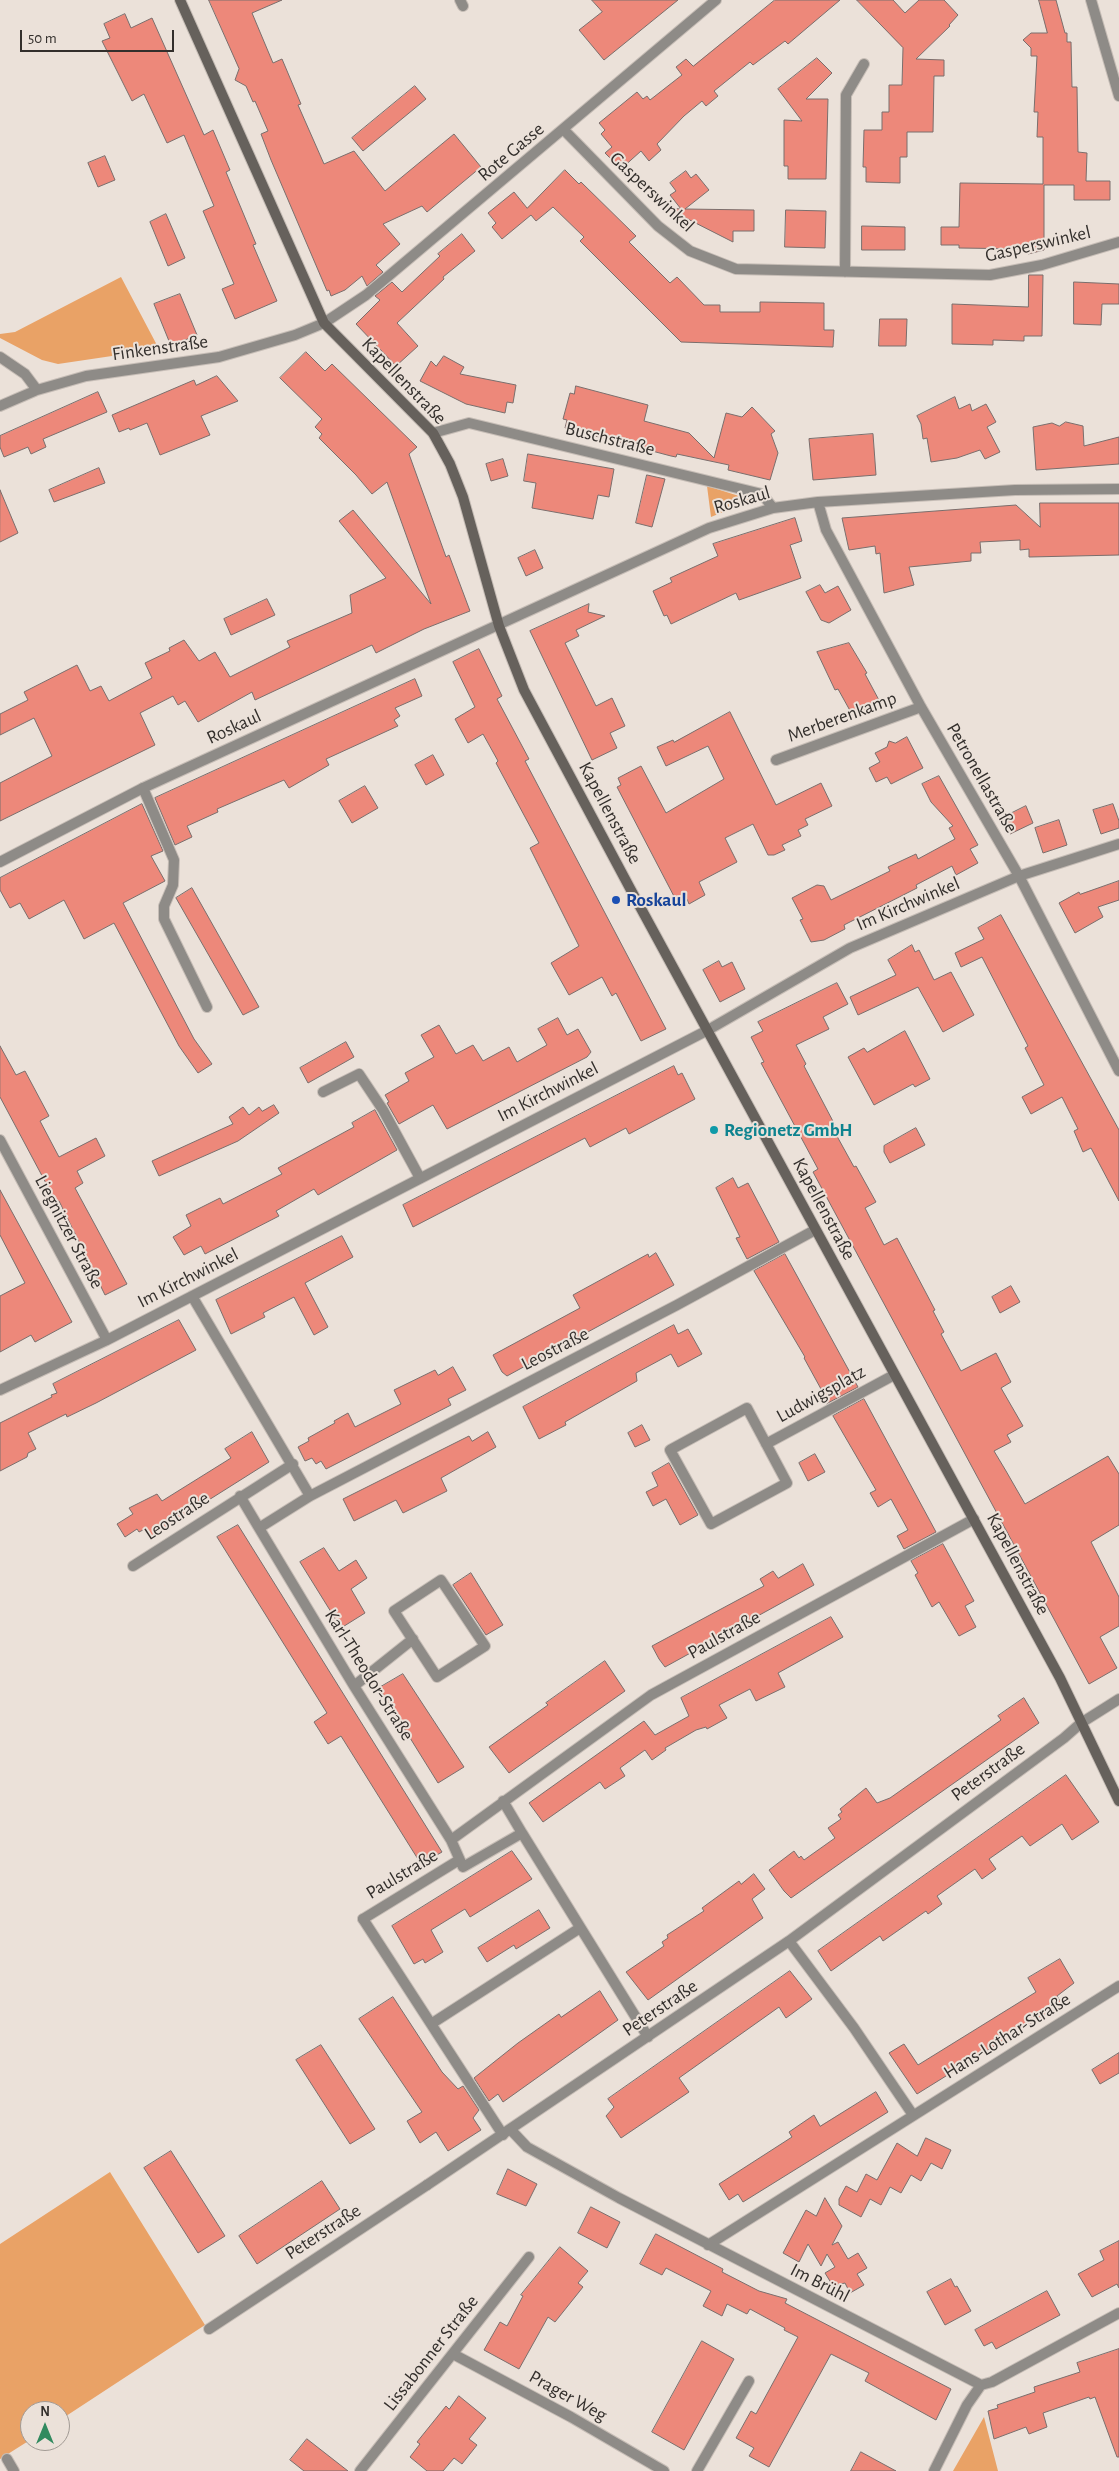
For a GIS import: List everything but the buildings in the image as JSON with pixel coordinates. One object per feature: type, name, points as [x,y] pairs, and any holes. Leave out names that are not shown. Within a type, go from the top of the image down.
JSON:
[{"type":"street","name":"Kapellenstraße","points":[[180,0],[324,323],[432,433],[450,464],[462,497],[499,626],[524,690],[1060,1678],[1119,1801]]},
{"type":"street","name":"Rote Gasse","points":[[324,323],[366,295],[716,0]]},
{"type":"street","points":[[1091,0],[1119,96]]},
{"type":"street","points":[[845,272],[846,95],[864,64]]},
{"type":"street","name":"Gasperswinkel","points":[[564,130],[658,226],[690,251],[736,269],[990,275],[1042,265],[1119,242]]},
{"type":"street","name":"Finkenstraße","points":[[0,406],[37,390],[86,376],[219,357],[295,335],[324,323]]},
{"type":"street","points":[[0,357],[25,374],[37,390]]},
{"type":"street","name":"Buschstraße","points":[[432,433],[469,423],[762,494],[773,508]]},
{"type":"street","name":"Roskaul","points":[[0,862],[143,788],[709,528],[773,508],[818,502],[1015,490],[1119,489]]},
{"type":"street","name":"Petronellastraße","points":[[818,502],[826,530],[921,707],[1019,876],[1119,1071]]},
{"type":"street","name":"Merberenkamp","points":[[776,760],[921,707]]},
{"type":"street","points":[[143,788],[174,860],[173,885],[164,906],[164,919],[208,1007]]},
{"type":"street","name":"Im Kirchwinkel","points":[[0,1390],[107,1340],[708,1030],[850,948],[1019,876],[1119,844]]},
{"type":"street","points":[[323,1092],[359,1074],[383,1110],[420,1178]]},
{"type":"street","name":"Liegnitzer Straße","points":[[0,1140],[107,1340]]},
{"type":"street","name":"Leostraße","points":[[260,1528],[310,1496],[677,1305],[816,1230]]},
{"type":"street","points":[[192,1296],[293,1464],[310,1496]]},
{"type":"street","name":"Ludwigsplatz","points":[[766,1444],[894,1375]]},
{"type":"street","name":"Ludwigsplatz","points":[[747,1408],[766,1444],[787,1483],[711,1524],[670,1450],[747,1408]]},
{"type":"street","name":"Leostraße","points":[[133,1566],[240,1496],[293,1464]]},
{"type":"street","points":[[240,1496],[260,1528]]},
{"type":"street","name":"Paulstraße","points":[[522,1833],[463,1867],[451,1840],[651,1695],[974,1518]]},
{"type":"street","name":"Karl-Theodor-Straße","points":[[260,1528],[354,1686],[451,1840]]},
{"type":"street","points":[[441,1580],[484,1646],[438,1677],[413,1639],[394,1611],[441,1580]]},
{"type":"street","points":[[354,1686],[413,1639]]},
{"type":"street","name":"Peterstraße","points":[[208,2329],[507,2133],[789,1941],[1064,1738],[1081,1722],[1119,1699]]},
{"type":"street","points":[[503,1801],[648,2037]]},
{"type":"street","name":"Paulstraße","points":[[363,1919],[459,1860]]},
{"type":"street","name":"Im Brühl","points":[[363,1919],[431,2024],[507,2133],[527,2147],[708,2245],[980,2385]]},
{"type":"street","points":[[431,2024],[580,1928]]},
{"type":"street","points":[[789,1941],[854,2028],[913,2115]]},
{"type":"street","name":"Hans-Lothar-Straße","points":[[708,2245],[1119,1986]]},
{"type":"street","name":"Lissabonner Straße","points":[[360,2471],[529,2257]]},
{"type":"street","points":[[934,2471],[967,2405],[980,2385],[992,2382],[1119,2313]]},
{"type":"street","name":"Prager Weg","points":[[454,2354],[572,2417],[664,2471]]},
{"type":"street","points":[[697,2471],[749,2381]]},
{"type":"street","points":[[7,2459],[14,2471]]},
{"type":"shaded area","points":[[121,277],[159,349],[58,364],[42,360],[0,338],[0,334],[15,332]]},
{"type":"shaded area","points":[[707,486],[752,500],[711,517]]},
{"type":"shaded area","points":[[110,2172],[205,2325],[70,2413],[70,2401],[20,2401],[20,2446],[0,2459],[0,2244]]},
{"type":"shaded area","points":[[984,2417],[998,2471],[953,2471]]},
{"type":"place","name":"Roskaul","points":[[616,900]]},
{"type":"place","name":"Regionetz GmbH","points":[[714,1130]]}]
